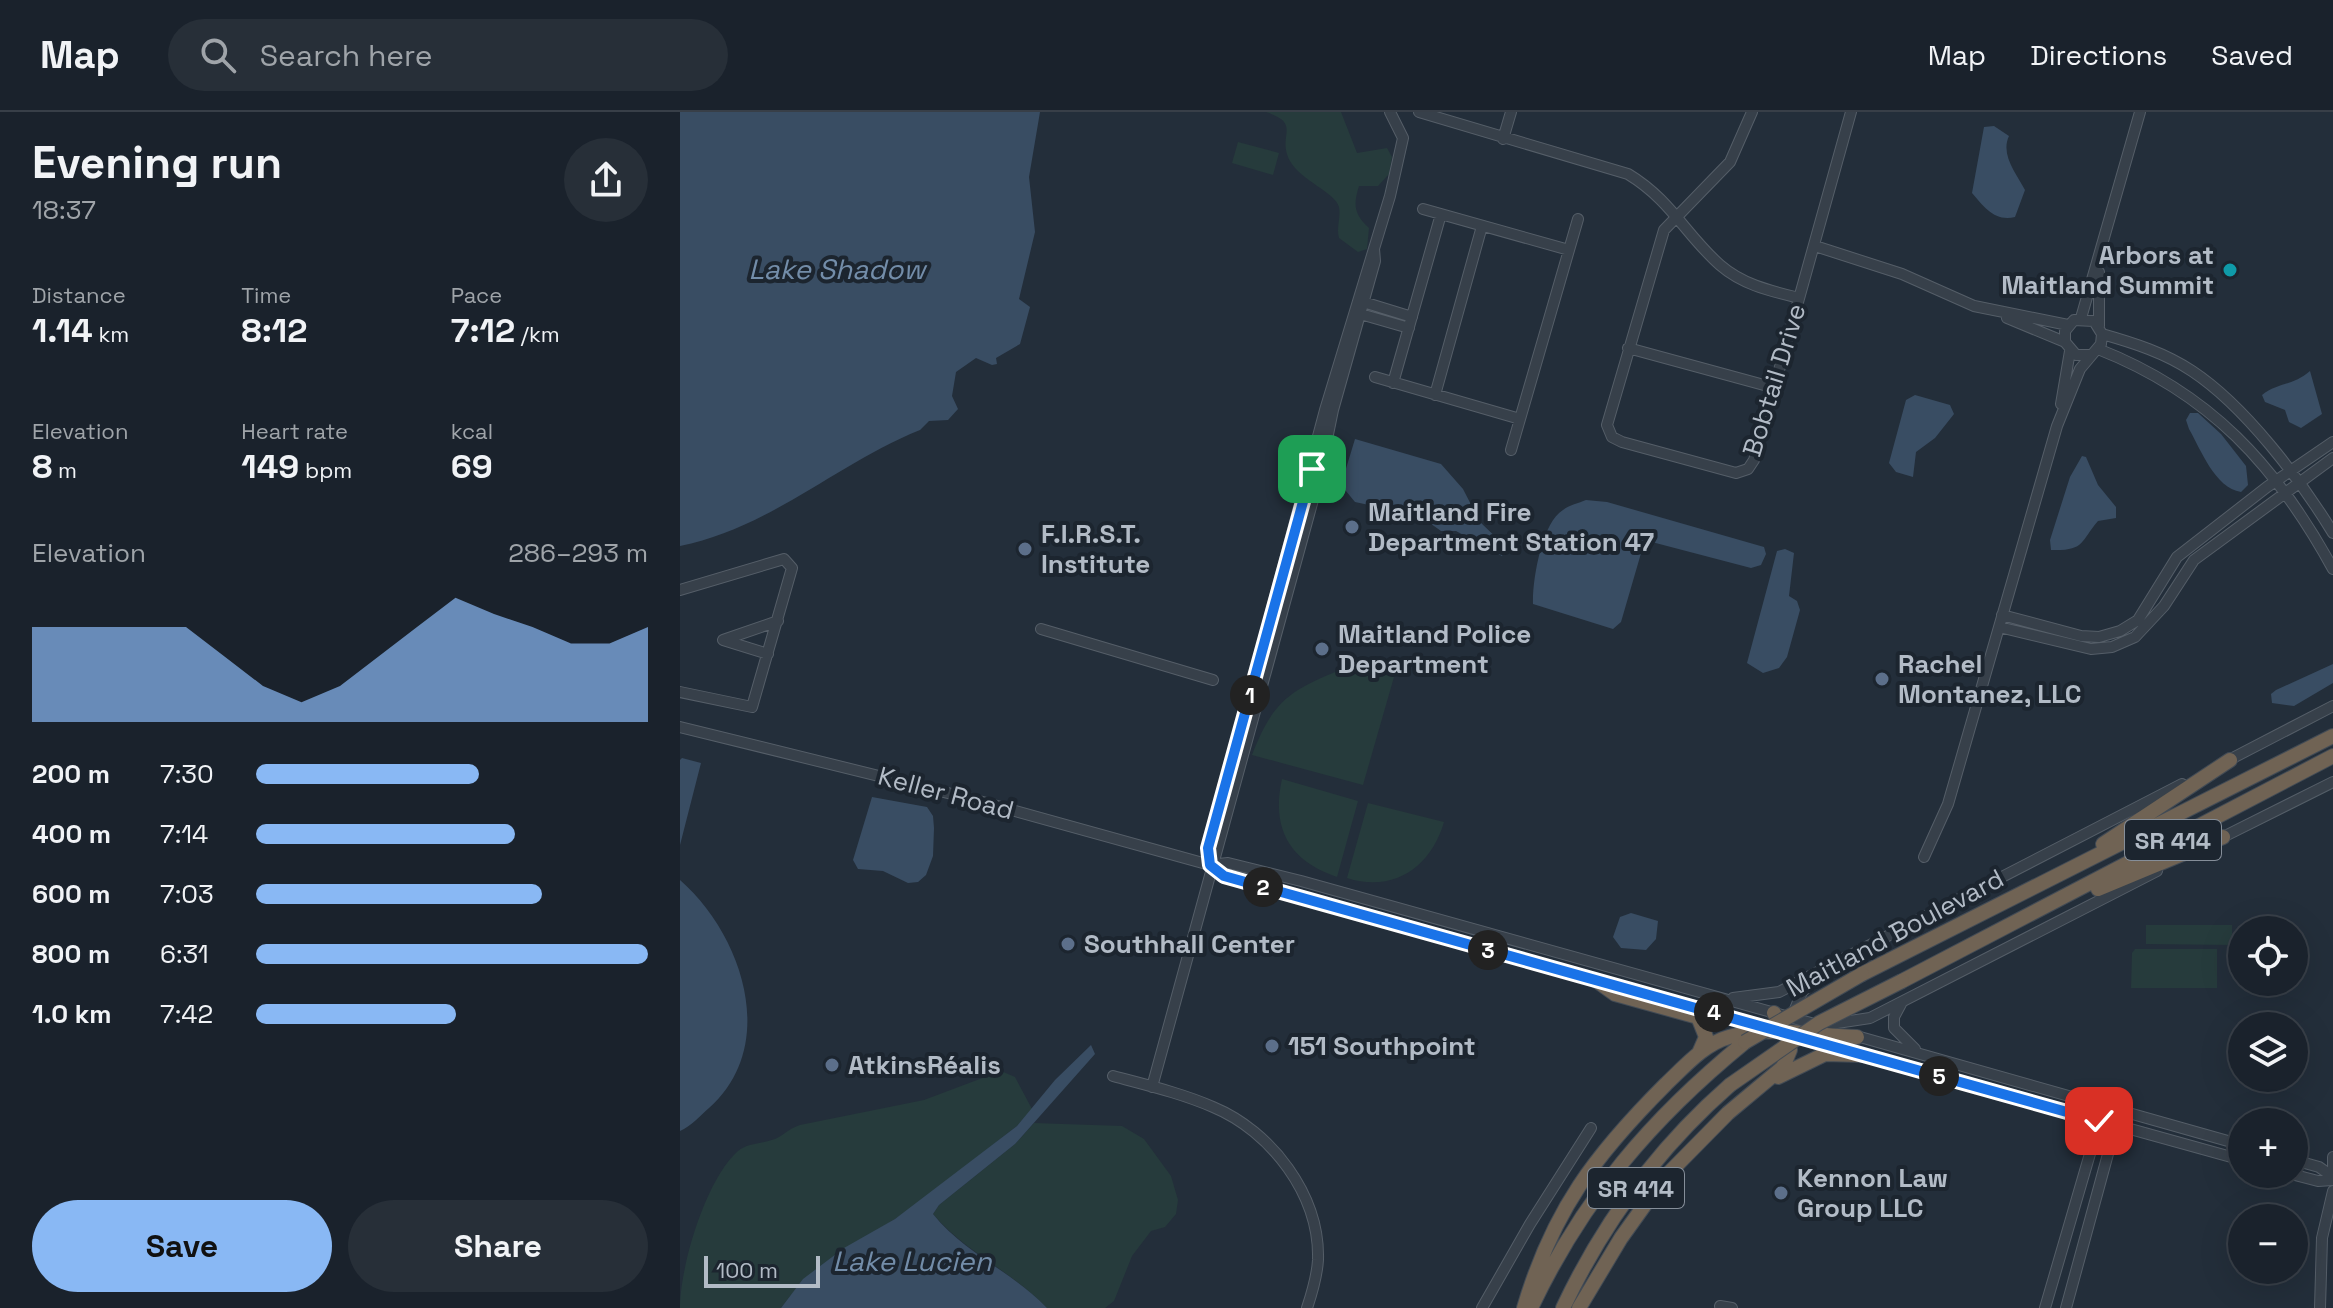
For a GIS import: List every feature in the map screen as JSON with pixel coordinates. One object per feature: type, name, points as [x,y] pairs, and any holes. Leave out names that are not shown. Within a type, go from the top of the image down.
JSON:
[{"type":"highway","name":"Maitland Boulevard","points":[[1531,1308],[1579,1219],[1615,1168],[1654,1122],[1745,1042],[1862,974],[2333,736]]},
{"type":"highway","name":"Maitland Boulevard","points":[[1563,1308],[1596,1247],[1671,1141],[1730,1085],[1819,1023],[2013,925],[2333,756]]},
{"type":"highway","points":[[2068,871],[2230,760]]},
{"type":"highway","points":[[2013,925],[2223,837]]},
{"type":"highway","points":[[1597,981],[1615,994],[1698,1017],[1706,1037],[1698,1054]]},
{"type":"highway","points":[[1774,1013],[1792,1030]]},
{"type":"highway","points":[[1579,1308],[1621,1238],[1664,1178],[1728,1113],[1764,1085],[1789,1057],[1792,1030]]},
{"type":"highway","points":[[1524,1308],[1533,1277],[1567,1201],[1600,1154],[1698,1054],[1727,1037],[1792,1030],[1857,1037]]},
{"type":"highway","points":[[1764,1085],[1825,1054],[1861,1055]]},
{"type":"street","points":[[1152,1087],[1403,138],[1390,112]]},
{"type":"street","points":[[1503,139],[1511,112]]},
{"type":"street","name":"Bobtail Drive","points":[[1751,112],[1730,162],[1678,214],[1658,245],[1607,425],[1612,437],[1736,473],[1748,469],[1754,460],[1851,112]]},
{"type":"street","points":[[1991,311],[2068,325],[2081,318],[2140,112]]},
{"type":"street","points":[[1419,113],[1628,174],[1646,185],[1678,214],[1722,266],[1758,287],[1799,298]]},
{"type":"street","points":[[1423,209],[1569,250]]},
{"type":"street","points":[[1393,383],[1441,214]]},
{"type":"street","points":[[1511,450],[1578,219]]},
{"type":"street","points":[[1435,395],[1482,226]]},
{"type":"street","points":[[1815,246],[1902,274],[1935,292],[1991,311],[2068,346],[2132,363],[2191,395],[2230,429],[2274,482],[2333,569]]},
{"type":"street","points":[[2057,426],[2094,352],[2100,330],[2099,258]]},
{"type":"street","points":[[1360,301],[1390,316],[1411,322]]},
{"type":"street","points":[[1357,313],[1390,316]]},
{"type":"street","points":[[2081,318],[2100,330],[2161,354],[2198,375],[2240,413],[2299,485],[2333,533]]},
{"type":"street","points":[[1924,857],[1948,804],[2057,426],[2068,325]]},
{"type":"street","points":[[1628,348],[1775,388]]},
{"type":"street","points":[[2191,395],[2198,375]]},
{"type":"street","points":[[1375,377],[1520,419]]},
{"type":"street","points":[[2002,615],[2081,636],[2099,637],[2120,631],[2138,620],[2177,557],[2274,482],[2333,442]]},
{"type":"street","points":[[1999,627],[2091,649],[2112,647],[2135,637],[2164,606],[2194,560],[2333,458]]},
{"type":"street","points":[[680,590],[784,559],[792,568],[752,707],[680,692]]},
{"type":"street","points":[[768,654],[723,640],[778,621]]},
{"type":"street","points":[[1041,629],[1213,680]]},
{"type":"street","points":[[1725,998],[1779,992],[2333,706]]},
{"type":"street","name":"Keller Road","points":[[680,727],[968,798],[1210,865],[1228,863],[1774,1013]]},
{"type":"street","points":[[1820,1026],[1870,1018],[2333,782]]},
{"type":"street","name":"Keller Road","points":[[1210,865],[1224,876],[1597,981],[1792,1030],[1861,1055],[2228,1156]]},
{"type":"street","points":[[1427,932],[1432,917]]},
{"type":"street","points":[[1576,957],[1578,975]]},
{"type":"street","points":[[1578,975],[1588,960]]},
{"type":"street","points":[[1792,1030],[1802,992],[1840,961]]},
{"type":"street","points":[[1906,999],[1898,1007],[1894,1028],[1920,1053]]},
{"type":"street","name":"Keller Road","points":[[1792,1030],[1820,1026],[2228,1141]]},
{"type":"street","points":[[1113,1076],[1216,1107],[1280,1156],[1309,1205],[1316,1236],[1318,1260],[1307,1308]]},
{"type":"street","points":[[2045,1308],[2104,1107]]},
{"type":"street","points":[[2066,1308],[2119,1111]]},
{"type":"street","points":[[1482,1308],[1591,1128]]},
{"type":"street","points":[[2333,1157],[2333,1167]]},
{"type":"street","points":[[2308,1164],[2319,1167],[2333,1178]]},
{"type":"street","points":[[2308,1178],[2318,1181],[2333,1178]]},
{"type":"street","points":[[2320,1308],[2322,1238],[2333,1191]]},
{"type":"street","points":[[2056,1272],[2074,1287]]},
{"type":"street","points":[[2052,1285],[2074,1287]]},
{"type":"green space","points":[[1266,112],[1341,112],[1357,153],[1387,148],[1392,157],[1389,174],[1378,186],[1359,186],[1357,193],[1358,214],[1369,228],[1367,249],[1358,252],[1339,238],[1339,207],[1295,168],[1286,152],[1286,126],[1277,116]]},
{"type":"green space","points":[[1238,142],[1279,153],[1273,175],[1232,163]]},
{"type":"green space","points":[[1338,671],[1371,671],[1394,677],[1363,785],[1252,755],[1267,723],[1284,701],[1306,685]]},
{"type":"green space","points":[[1282,779],[1358,801],[1337,877],[1307,862],[1287,840],[1279,813]]},
{"type":"green space","points":[[1368,803],[1444,822],[1430,852],[1420,863],[1395,879],[1364,882],[1347,878]]},
{"type":"green space","points":[[2146,925],[2228,925],[2228,945],[2146,944]]},
{"type":"green space","points":[[2135,949],[2217,949],[2217,988],[2131,988],[2132,953]]},
{"type":"green space","points":[[1001,1071],[1015,1077],[1032,1109],[1017,1126],[927,1197],[819,1268],[781,1308],[680,1308],[685,1270],[697,1224],[715,1181],[738,1151],[774,1139],[800,1125],[924,1100]]},
{"type":"green space","points":[[1034,1123],[1122,1126],[1144,1139],[1171,1176],[1178,1200],[1176,1214],[1165,1227],[1151,1231],[1132,1256],[1114,1301],[1105,1308],[1047,1308],[1019,1283],[960,1240],[933,1214],[939,1205],[1015,1144]]},
{"type":"water","name":"Lake Shadow","points":[[680,112],[1040,112],[1029,177],[1035,232],[1019,299],[1030,307],[1020,344],[996,358],[997,364],[976,358],[956,372],[952,396],[958,409],[948,420],[929,421],[920,430],[889,444],[744,525],[680,546]]},
{"type":"water","points":[[1994,126],[2009,136],[2008,157],[2025,190],[2015,217],[1996,215],[1972,193],[1984,127]]},
{"type":"water","points":[[2310,371],[2322,414],[2301,428],[2289,422],[2285,410],[2265,402],[2262,395]]},
{"type":"water","points":[[1915,395],[1950,405],[1954,414],[1935,438],[1916,452],[1913,477],[1896,472],[1889,463],[1906,400]]},
{"type":"water","points":[[2190,413],[2198,413],[2221,434],[2246,466],[2248,485],[2241,492],[2224,483],[2210,467],[2189,429],[2186,420]]},
{"type":"water","points":[[1355,439],[1441,464],[1463,489],[1480,522],[1506,547],[1502,556],[1456,531],[1441,531],[1420,516],[1355,502],[1341,485]]},
{"type":"water","points":[[2082,456],[2086,457],[2098,485],[2116,507],[2116,518],[2098,521],[2076,547],[2051,550],[2050,540],[2070,477]]},
{"type":"water","points":[[1586,500],[1607,502],[1764,547],[1766,554],[1761,565],[1751,568],[1648,541],[1644,543],[1621,622],[1613,629],[1533,604],[1534,581],[1549,527],[1563,510]]},
{"type":"water","points":[[1785,549],[1794,553],[1789,596],[1797,601],[1800,610],[1787,657],[1779,668],[1763,673],[1747,663],[1777,551]]},
{"type":"water","points":[[2333,664],[2333,683],[2294,706],[2272,703],[2271,694],[2276,690]]},
{"type":"water","points":[[680,760],[701,763],[680,845]]},
{"type":"water","points":[[872,797],[927,807],[933,816],[933,856],[926,875],[918,882],[908,883],[883,871],[858,869],[853,860]]},
{"type":"water","points":[[680,880],[702,903],[721,930],[735,959],[744,991],[747,1022],[743,1053],[731,1082],[709,1108],[680,1131]]},
{"type":"water","points":[[1631,913],[1658,921],[1656,939],[1646,950],[1621,948],[1613,937],[1620,917]]},
{"type":"water","name":"Lake Lucien","points":[[1091,1045],[1095,1054],[1015,1144],[939,1205],[933,1214],[959,1240],[1047,1308],[781,1308],[803,1279],[844,1248],[895,1219],[1017,1126],[1055,1080]]},
{"type":"place","name":"Arbors at Maitland Summit","points":[[2230,270]]},
{"type":"place","name":"Maitland Fire Department Station 47","points":[[1352,527]]},
{"type":"place","name":"F.I.R.S.T. Institute","points":[[1025,549]]},
{"type":"place","name":"Maitland Police Department","points":[[1322,649]]},
{"type":"place","name":"Rachel Montanez, LLC","points":[[1882,679]]},
{"type":"place","name":"Southhall Center","points":[[1068,944]]},
{"type":"place","name":"151 Southpoint","points":[[1272,1046]]},
{"type":"place","name":"AtkinsRéalis","points":[[832,1065]]},
{"type":"place","name":"Kennon Law Group LLC","points":[[1781,1193]]},
{"type":"route","points":[[1312,469],[1208,848],[1210,865],[1224,876],[2099,1121]]}]
